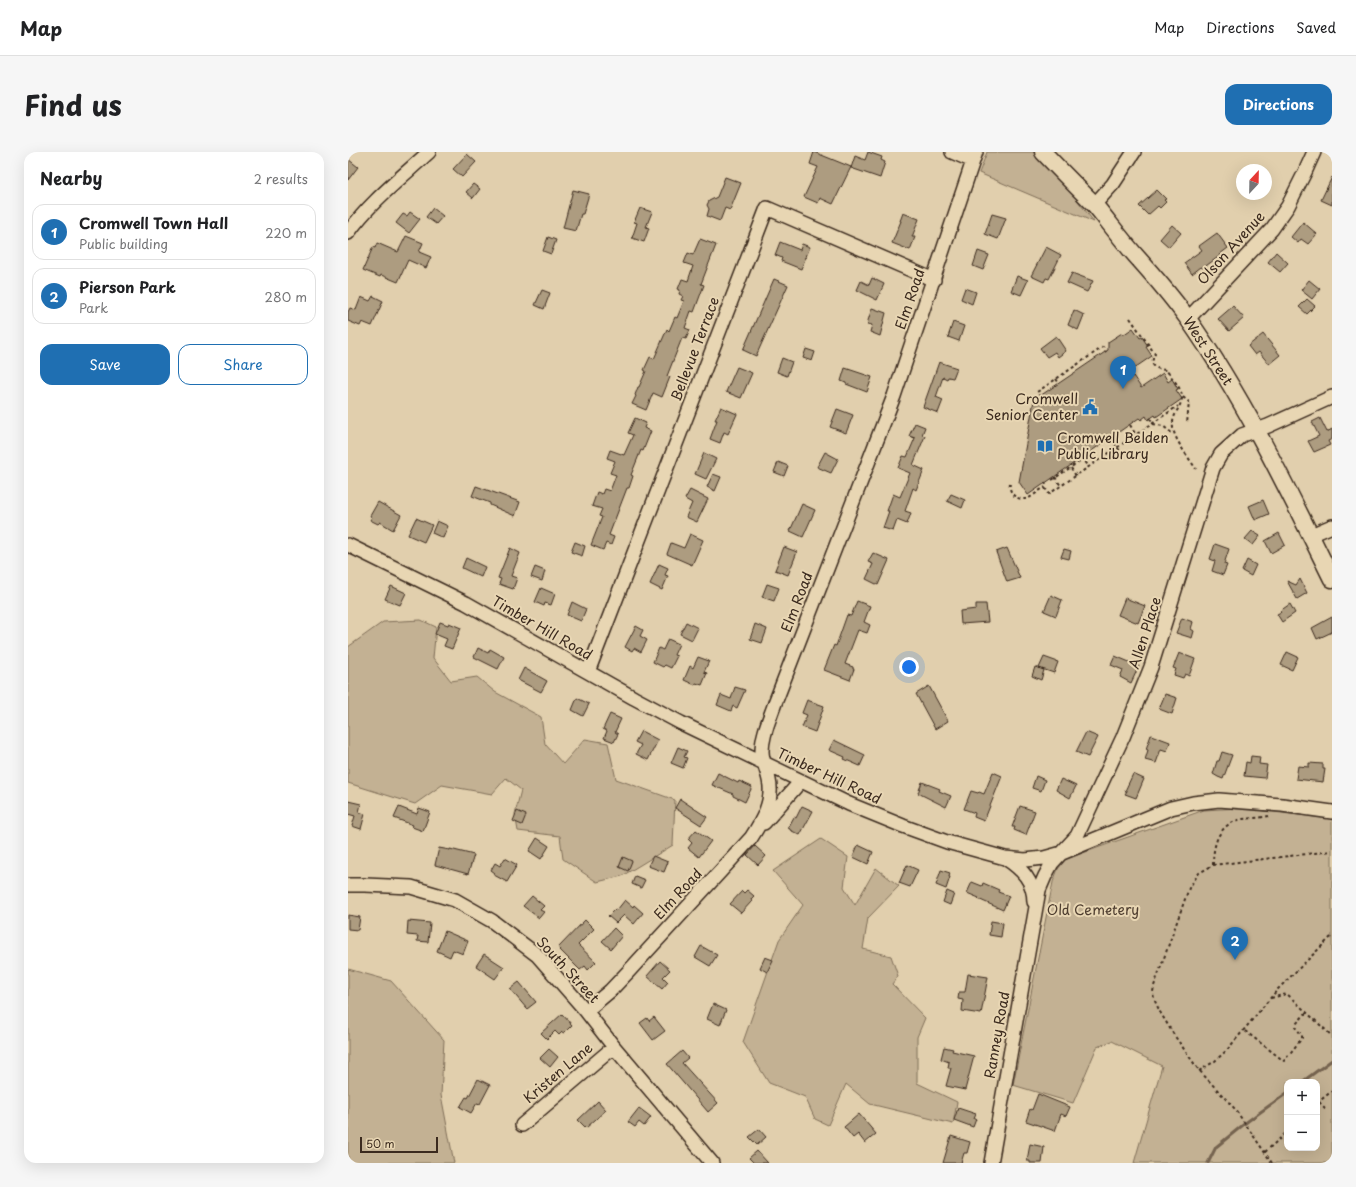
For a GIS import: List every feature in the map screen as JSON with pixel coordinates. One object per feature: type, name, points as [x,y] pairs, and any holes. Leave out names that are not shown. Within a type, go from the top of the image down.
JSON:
[{"type":"main road","name":"West Street","points":[[1043,152],[1094,205],[1135,255],[1158,280],[1188,319],[1257,430],[1332,578]]},
{"type":"street","points":[[348,234],[369,207],[429,152]]},
{"type":"street","points":[[952,152],[974,157]]},
{"type":"street","points":[[1094,205],[1113,184],[1134,152]]},
{"type":"street","name":"Olson Avenue","points":[[1188,319],[1272,229],[1288,206],[1314,152]]},
{"type":"street","name":"Elm Road","points":[[586,1011],[610,991],[628,972],[751,838],[761,822],[768,802],[770,782],[763,763],[762,742],[775,703],[894,396],[974,157]]},
{"type":"street","name":"Bellevue Terrace","points":[[588,672],[767,208],[934,280]]},
{"type":"street","name":"Allen Place","points":[[1062,853],[1077,836],[1139,699],[1151,667],[1215,464],[1221,454],[1242,435],[1332,398]]},
{"type":"street","points":[[1311,535],[1332,526]]},
{"type":"street","name":"Timber Hill Road","points":[[348,545],[466,603],[674,719],[801,782],[902,826],[947,842],[1005,858],[1025,860],[1044,858],[1062,853],[1171,808],[1193,802],[1219,800],[1282,805],[1332,812]]},
{"type":"street","points":[[751,838],[801,782]]},
{"type":"street","name":"Ranney Road","points":[[991,1163],[1039,890],[1052,863],[1062,853]]},
{"type":"street","name":"Ranney Road","points":[[1005,858],[1017,866],[1031,882],[1034,894],[1034,912]]},
{"type":"street","name":"South Street","points":[[348,885],[411,888],[455,900],[492,921],[536,955],[586,1011],[614,1047],[712,1163]]},
{"type":"street","name":"Kristen Lane","points":[[522,1124],[614,1047]]},
{"type":"path","points":[[1130,318],[1155,354],[1152,364],[1157,368],[1166,370],[1182,393],[1183,397],[1189,402],[1187,424]]},
{"type":"path","points":[[1040,397],[1037,392],[1056,379],[1103,347],[1106,352]]},
{"type":"path","points":[[1056,379],[1060,383]]},
{"type":"path","points":[[1174,435],[1173,419],[1183,397]]},
{"type":"path","points":[[1046,482],[1049,494],[1179,405]]},
{"type":"path","points":[[1150,418],[1153,424]]},
{"type":"path","points":[[1153,424],[1163,426],[1174,435],[1196,469]]},
{"type":"path","points":[[1130,425],[1136,435]]},
{"type":"path","points":[[1111,438],[1122,454]]},
{"type":"path","points":[[1052,480],[1071,468],[1083,458],[1089,467]]},
{"type":"path","points":[[1071,468],[1076,476]]},
{"type":"path","points":[[1055,477],[1061,486]]},
{"type":"path","points":[[1010,483],[1011,494],[1019,498],[1029,498],[1046,486]]},
{"type":"path","points":[[1213,865],[1213,851],[1215,844],[1225,827],[1236,821],[1271,816],[1276,813],[1282,805]]},
{"type":"path","points":[[1272,1163],[1235,1109],[1199,1071],[1160,1012],[1154,999],[1154,986],[1189,888],[1199,873],[1213,865],[1332,851]]},
{"type":"path","points":[[1199,1071],[1227,1050],[1245,1031],[1270,999],[1332,936]]},
{"type":"path","points":[[1270,999],[1287,994],[1332,1036]]},
{"type":"path","points":[[1245,1031],[1284,1061],[1302,1038],[1295,1027],[1306,1013]]},
{"type":"path","points":[[1320,1100],[1332,1091]]},
{"type":"path","points":[[1320,1104],[1326,1110]]},
{"type":"path","points":[[1265,1152],[1284,1135]]},
{"type":"green space","points":[[987,152],[1034,152],[1075,197],[1094,222],[979,173]]},
{"type":"green space","points":[[421,620],[436,627],[433,658],[451,681],[477,677],[495,692],[541,717],[545,744],[563,764],[585,739],[608,743],[616,779],[675,800],[673,845],[622,876],[597,882],[563,859],[560,836],[518,831],[515,814],[521,790],[506,778],[492,794],[442,785],[415,804],[348,783],[348,647],[383,622]]},
{"type":"green space","name":"Old Cemetery","points":[[1240,808],[1332,819],[1332,1163],[1134,1163],[1162,1066],[1112,1041],[1097,1047],[1073,1103],[1013,1085],[1053,882],[1058,869],[1066,859],[1204,810]]},
{"type":"green space","points":[[821,839],[848,857],[844,887],[855,905],[876,868],[899,886],[868,918],[863,949],[891,956],[898,976],[892,984],[925,1018],[917,1037],[917,1083],[957,1102],[953,1124],[870,1104],[846,1084],[828,1125],[815,1119],[805,1097],[769,1083],[743,1042],[779,940],[803,905],[773,871]]},
{"type":"green space","points":[[348,969],[391,981],[444,1040],[441,1095],[454,1163],[348,1163]]},
{"type":"building","points":[[814,152],[851,167],[833,204],[820,198],[818,203],[804,197],[818,167],[810,164]]},
{"type":"building","points":[[868,152],[882,157],[881,160],[885,162],[880,178],[851,168],[855,156],[865,160]]},
{"type":"building","points":[[467,154],[476,162],[462,177],[453,169]]},
{"type":"building","points":[[348,159],[358,167],[348,180]]},
{"type":"building","points":[[725,177],[741,183],[730,210],[725,208],[720,221],[707,216],[709,209],[707,205],[709,201],[717,197]]},
{"type":"building","points":[[1332,177],[1332,205],[1321,200]]},
{"type":"building","points":[[473,184],[480,189],[473,198],[466,192]]},
{"type":"building","points":[[573,190],[589,194],[576,231],[563,228]]},
{"type":"building","points":[[1157,190],[1166,199],[1164,200],[1166,202],[1160,208],[1158,206],[1148,215],[1139,206]]},
{"type":"building","points":[[433,208],[443,216],[436,224],[426,217]]},
{"type":"building","points":[[640,208],[652,212],[646,227],[649,228],[644,242],[632,238],[637,223],[634,222]]},
{"type":"building","points":[[410,212],[420,219],[409,233],[396,223],[403,214],[407,216]]},
{"type":"building","points":[[903,213],[919,219],[912,237],[915,237],[910,250],[892,243]]},
{"type":"building","points":[[992,214],[1006,218],[998,239],[985,234]]},
{"type":"building","points":[[1303,222],[1317,234],[1308,244],[1301,239],[1298,243],[1291,237]]},
{"type":"building","points":[[1172,225],[1181,233],[1169,247],[1160,239]]},
{"type":"building","points":[[1217,233],[1228,248],[1203,268],[1201,267],[1192,274],[1184,263],[1202,250],[1199,246]]},
{"type":"building","points":[[406,236],[423,243],[419,252],[431,257],[426,268],[408,260],[398,282],[363,270],[373,247],[375,248],[377,243],[398,252]]},
{"type":"building","points":[[548,237],[556,240],[551,254],[543,251]]},
{"type":"building","points":[[700,239],[716,245],[701,284],[704,285],[694,312],[691,311],[685,328],[690,330],[686,339],[682,338],[667,376],[670,377],[662,397],[653,393],[646,410],[632,404],[646,371],[644,370],[650,357],[654,359],[667,329],[669,331],[675,317],[677,318],[684,301],[681,300],[683,296],[679,294],[680,290],[678,289],[682,279],[688,281],[693,266],[684,263],[688,253],[693,255]]},
{"type":"building","points":[[780,242],[800,250],[802,244],[810,247],[801,269],[781,261],[782,258],[775,255]]},
{"type":"building","points":[[1046,247],[1061,255],[1049,279],[1046,278],[1044,282],[1031,276]]},
{"type":"building","points":[[978,251],[989,255],[983,270],[973,266]]},
{"type":"building","points":[[1276,252],[1288,263],[1280,272],[1268,262]]},
{"type":"building","points":[[1072,273],[1093,281],[1087,292],[1067,283]]},
{"type":"building","points":[[1017,276],[1028,280],[1021,295],[1011,291]]},
{"type":"building","points":[[872,278],[884,284],[877,300],[857,290],[861,281],[869,285]]},
{"type":"building","points":[[774,279],[788,285],[756,356],[743,350]]},
{"type":"building","points":[[1309,280],[1320,289],[1312,299],[1301,290]]},
{"type":"building","points":[[965,288],[976,292],[972,304],[961,299]]},
{"type":"building","points":[[542,290],[550,293],[544,309],[535,305]]},
{"type":"building","points":[[373,296],[383,301],[372,326],[362,322],[360,326],[348,321],[348,312],[350,308],[356,310],[361,297],[370,301]]},
{"type":"building","points":[[1307,299],[1315,306],[1307,314],[1299,307]]},
{"type":"building","points":[[1233,306],[1244,318],[1229,331],[1218,319]]},
{"type":"building","points":[[872,308],[886,313],[880,336],[870,332],[872,325],[867,324]]},
{"type":"building","points":[[1074,310],[1084,315],[1078,330],[1068,325]]},
{"type":"building","points":[[953,322],[964,326],[959,341],[948,337]]},
{"type":"building","points":[[1133,328],[1140,338],[1142,337],[1152,356],[1130,371],[1141,388],[1163,373],[1168,382],[1172,379],[1178,389],[1176,390],[1182,399],[1156,417],[1155,415],[1148,420],[1146,416],[1141,420],[1139,418],[1028,495],[1019,482],[1034,400],[1108,350],[1108,342],[1122,333],[1123,335]]},
{"type":"building","points":[[1263,334],[1280,355],[1269,364],[1259,352],[1255,355],[1248,346]]},
{"type":"building","points":[[1056,336],[1066,351],[1058,357],[1055,352],[1047,357],[1040,348]]},
{"type":"building","points":[[806,349],[815,352],[812,361],[803,358]]},
{"type":"building","points":[[782,358],[792,362],[787,376],[777,372]]},
{"type":"building","points":[[939,362],[957,368],[953,378],[948,377],[947,379],[943,377],[936,397],[943,400],[938,413],[923,407]]},
{"type":"building","points":[[737,367],[752,373],[741,398],[726,392]]},
{"type":"building","points":[[845,368],[872,377],[867,392],[841,381]]},
{"type":"building","points":[[721,407],[737,414],[728,434],[724,432],[720,443],[710,439],[717,420],[715,420]]},
{"type":"building","points":[[837,409],[853,415],[846,433],[830,427]]},
{"type":"building","points":[[635,418],[646,423],[644,428],[651,431],[643,451],[641,450],[631,475],[633,476],[629,488],[627,488],[609,535],[614,537],[611,545],[606,543],[603,550],[591,545],[602,517],[599,516],[602,509],[592,506],[597,492],[602,494],[604,489],[610,491],[616,475],[610,473],[615,461],[607,458],[610,450],[624,455],[633,435],[628,433]]},
{"type":"building","points":[[1320,418],[1327,432],[1332,429],[1332,439],[1328,441],[1330,445],[1314,452],[1308,441],[1319,436],[1312,422]]},
{"type":"building","points":[[915,423],[925,427],[922,435],[925,436],[913,465],[924,470],[916,490],[913,488],[905,511],[911,513],[907,524],[897,520],[893,531],[883,528],[893,494],[900,497],[910,473],[898,468],[903,456],[907,457],[915,438],[909,436]]},
{"type":"building","points":[[825,452],[838,459],[831,473],[817,467]]},
{"type":"building","points":[[704,453],[716,459],[706,479],[695,474]]},
{"type":"building","points":[[778,462],[788,466],[784,476],[774,472]]},
{"type":"building","points":[[713,474],[721,477],[715,491],[707,487]]},
{"type":"building","points":[[476,486],[520,502],[515,516],[490,505],[490,503],[472,496]]},
{"type":"building","points":[[690,490],[708,499],[697,522],[686,517],[692,503],[685,499]]},
{"type":"building","points":[[951,494],[965,500],[962,508],[947,501]]},
{"type":"building","points":[[1263,500],[1269,514],[1255,520],[1249,506]]},
{"type":"building","points":[[378,502],[401,515],[393,530],[380,522],[378,524],[370,520],[372,517],[370,516]]},
{"type":"building","points":[[802,504],[815,510],[803,537],[790,531]]},
{"type":"building","points":[[416,518],[432,525],[424,542],[408,535]]},
{"type":"building","points":[[437,521],[448,526],[443,538],[432,533]]},
{"type":"building","points":[[1252,531],[1260,536],[1253,545],[1245,539]]},
{"type":"building","points":[[1279,533],[1285,545],[1271,553],[1265,541]]},
{"type":"building","points":[[690,534],[703,540],[692,565],[667,554],[671,543],[684,548]]},
{"type":"building","points":[[575,542],[585,546],[582,556],[571,552]]},
{"type":"building","points":[[1215,544],[1229,549],[1224,564],[1227,565],[1223,575],[1212,571],[1215,561],[1210,559]]},
{"type":"building","points":[[784,547],[797,552],[788,575],[775,570]]},
{"type":"building","points":[[510,548],[520,553],[511,576],[517,578],[513,589],[499,584],[501,579],[498,578]]},
{"type":"building","points":[[1007,548],[1020,578],[1007,582],[996,552]]},
{"type":"building","points":[[1064,549],[1071,551],[1069,559],[1061,557]]},
{"type":"building","points":[[873,553],[889,560],[878,585],[866,579],[873,564],[868,562]]},
{"type":"building","points":[[466,558],[485,567],[481,577],[462,568]]},
{"type":"building","points":[[1247,560],[1256,565],[1251,576],[1242,571]]},
{"type":"building","points":[[659,564],[668,568],[665,575],[668,576],[662,590],[650,584]]},
{"type":"building","points":[[535,567],[545,571],[542,581],[531,577]]},
{"type":"building","points":[[1300,579],[1307,593],[1297,599],[1287,581],[1296,585]]},
{"type":"building","points":[[767,584],[779,588],[774,601],[762,597]]},
{"type":"building","points":[[391,586],[406,593],[400,605],[385,599]]},
{"type":"building","points":[[541,588],[555,594],[551,605],[545,603],[544,606],[535,602]]},
{"type":"building","points":[[1051,595],[1062,600],[1056,616],[1044,611]]},
{"type":"building","points":[[1125,598],[1145,606],[1138,623],[1118,615]]},
{"type":"building","points":[[857,601],[870,606],[864,622],[870,625],[867,633],[858,630],[845,664],[853,667],[854,669],[850,680],[824,670],[834,645],[836,646],[847,615],[851,616]]},
{"type":"building","points":[[572,602],[586,609],[581,621],[567,615]]},
{"type":"building","points":[[976,604],[986,604],[988,622],[961,624],[960,611],[976,609]]},
{"type":"building","points":[[1290,604],[1295,613],[1282,622],[1277,614]]},
{"type":"building","points":[[1332,617],[1332,632],[1317,639],[1312,628]]},
{"type":"building","points":[[1182,618],[1193,622],[1191,629],[1194,631],[1192,638],[1176,633]]},
{"type":"building","points":[[440,622],[448,625],[449,623],[461,628],[452,649],[444,646],[447,639],[435,634]]},
{"type":"building","points":[[686,622],[698,628],[692,640],[680,634]]},
{"type":"building","points":[[755,624],[767,629],[762,643],[750,639]]},
{"type":"building","points":[[636,626],[643,630],[640,636],[647,640],[641,652],[634,648],[632,651],[625,647]]},
{"type":"building","points":[[668,639],[679,644],[674,655],[677,656],[671,668],[665,665],[663,667],[653,662],[659,648],[663,650]]},
{"type":"building","points":[[478,648],[488,653],[490,649],[504,657],[498,669],[474,657]]},
{"type":"building","points":[[1287,652],[1298,657],[1292,670],[1281,665]]},
{"type":"building","points":[[1179,653],[1195,659],[1189,676],[1185,674],[1183,678],[1174,675],[1176,669],[1173,668]]},
{"type":"building","points":[[1115,656],[1139,666],[1131,683],[1120,677],[1123,670],[1111,665]]},
{"type":"building","points":[[698,657],[709,661],[704,672],[707,673],[702,685],[696,683],[695,685],[684,680],[690,666],[693,668]]},
{"type":"building","points":[[1044,657],[1058,662],[1054,673],[1039,668]]},
{"type":"building","points":[[1035,667],[1044,670],[1041,680],[1032,676]]},
{"type":"building","points":[[524,668],[547,681],[541,692],[518,680]]},
{"type":"building","points":[[929,686],[948,721],[935,729],[916,694]]},
{"type":"building","points":[[735,687],[745,690],[737,708],[733,706],[731,711],[717,705],[721,695],[731,699]]},
{"type":"building","points":[[1165,694],[1177,698],[1172,714],[1159,709]]},
{"type":"building","points":[[577,698],[589,704],[583,716],[572,710]]},
{"type":"building","points":[[807,700],[824,706],[815,732],[802,727],[807,715],[802,713]]},
{"type":"building","points":[[610,714],[621,719],[615,732],[618,734],[614,742],[604,738],[607,731],[603,729]]},
{"type":"building","points":[[641,731],[658,740],[648,760],[636,754],[641,745],[635,742]]},
{"type":"building","points":[[1086,732],[1098,737],[1088,757],[1076,752]]},
{"type":"building","points":[[1151,735],[1170,742],[1167,751],[1161,749],[1156,763],[1145,760],[1148,750],[1146,749]]},
{"type":"building","points":[[834,740],[865,755],[860,766],[829,750]]},
{"type":"building","points":[[678,747],[687,751],[684,757],[687,758],[683,768],[671,763]]},
{"type":"building","points":[[1222,752],[1232,755],[1223,779],[1213,774],[1217,761],[1219,761]]},
{"type":"building","points":[[1251,756],[1260,757],[1259,764],[1267,765],[1265,778],[1244,776],[1246,762],[1250,763]]},
{"type":"building","points":[[1309,763],[1323,764],[1323,769],[1325,769],[1323,782],[1296,779],[1298,766],[1309,767]]},
{"type":"building","points":[[993,772],[1002,776],[984,821],[974,817],[975,813],[964,809],[971,791],[984,794]]},
{"type":"building","points":[[718,773],[738,783],[739,781],[752,787],[745,802],[733,796],[733,794],[712,785]]},
{"type":"building","points":[[1133,774],[1144,779],[1136,798],[1125,794]]},
{"type":"building","points":[[1036,776],[1045,780],[1041,791],[1032,788]]},
{"type":"building","points":[[1061,779],[1076,786],[1070,798],[1056,790]]},
{"type":"building","points":[[922,782],[940,789],[939,791],[951,796],[946,807],[918,793]]},
{"type":"building","points":[[680,799],[707,817],[701,825],[675,808]]},
{"type":"building","points":[[348,801],[361,804],[359,812],[365,814],[361,829],[352,826],[355,816],[348,814]]},
{"type":"building","points":[[802,806],[813,811],[800,835],[788,828],[794,817],[796,818]]},
{"type":"building","points":[[1020,806],[1035,811],[1026,835],[1014,830],[1015,827],[1012,827]]},
{"type":"building","points":[[399,807],[417,814],[419,808],[430,812],[423,831],[412,827],[413,825],[394,818]]},
{"type":"building","points":[[517,811],[526,815],[522,825],[513,821]]},
{"type":"building","points":[[696,830],[711,841],[699,857],[688,848],[692,843],[688,839]]},
{"type":"building","points":[[537,838],[549,846],[541,859],[529,851]]},
{"type":"building","points":[[858,845],[873,852],[868,864],[853,857]]},
{"type":"building","points":[[755,846],[766,856],[758,865],[747,855]]},
{"type":"building","points":[[439,848],[474,855],[468,874],[435,865]]},
{"type":"building","points":[[653,856],[668,862],[664,872],[648,866]]},
{"type":"building","points":[[623,857],[632,861],[628,871],[619,867]]},
{"type":"building","points":[[505,858],[517,865],[507,882],[494,875],[495,873],[491,870],[495,863],[500,866]]},
{"type":"building","points":[[907,865],[918,870],[910,887],[899,883]]},
{"type":"building","points":[[941,870],[950,873],[946,889],[936,885]]},
{"type":"building","points":[[635,876],[645,880],[641,888],[632,884]]},
{"type":"building","points":[[972,882],[982,886],[983,883],[999,890],[998,892],[1009,896],[1003,910],[967,893]]},
{"type":"building","points":[[747,890],[754,896],[751,899],[752,901],[741,913],[730,904],[742,891],[744,893]]},
{"type":"building","points":[[947,891],[954,894],[950,905],[943,902]]},
{"type":"building","points":[[532,896],[544,906],[540,910],[544,912],[539,918],[523,906]]},
{"type":"building","points":[[625,900],[633,907],[634,905],[643,913],[634,924],[624,915],[616,923],[608,916],[615,909],[617,910]]},
{"type":"building","points":[[348,915],[360,917],[358,930],[348,929]]},
{"type":"building","points":[[585,920],[594,929],[578,945],[596,962],[588,970],[585,966],[580,970],[558,948]]},
{"type":"building","points":[[408,921],[430,923],[428,942],[417,941],[418,936],[407,935]]},
{"type":"building","points":[[991,921],[1003,923],[1001,937],[989,935]]},
{"type":"building","points":[[614,928],[622,936],[611,949],[602,941]]},
{"type":"building","points":[[445,931],[468,941],[463,954],[453,950],[450,957],[437,951]]},
{"type":"building","points":[[701,946],[717,955],[710,966],[695,957]]},
{"type":"building","points":[[484,954],[504,967],[495,979],[476,966]]},
{"type":"building","points":[[765,957],[773,960],[767,972],[760,968]]},
{"type":"building","points":[[660,961],[670,970],[663,977],[668,982],[662,989],[647,976]]},
{"type":"building","points":[[968,974],[988,977],[981,1014],[962,1011],[963,1000],[958,999],[959,992],[965,992]]},
{"type":"building","points":[[519,982],[536,1002],[527,1009],[510,989]]},
{"type":"building","points":[[713,1004],[726,1010],[720,1025],[707,1019]]},
{"type":"building","points":[[562,1014],[572,1025],[564,1033],[562,1032],[559,1035],[555,1031],[547,1039],[541,1033]]},
{"type":"building","points":[[654,1017],[665,1031],[653,1040],[640,1023],[647,1018],[649,1021]]},
{"type":"building","points":[[944,1047],[953,1049],[952,1051],[974,1056],[965,1090],[946,1086],[951,1068],[948,1068],[949,1062],[941,1059]]},
{"type":"building","points":[[549,1049],[558,1057],[550,1067],[540,1058]]},
{"type":"building","points":[[682,1051],[688,1058],[682,1063],[718,1103],[708,1112],[667,1064]]},
{"type":"building","points":[[478,1079],[490,1085],[480,1104],[477,1103],[471,1113],[460,1107],[466,1097],[468,1098]]},
{"type":"building","points":[[1038,1094],[1070,1107],[1066,1116],[1061,1114],[1055,1131],[1026,1121],[1030,1109],[1032,1110]]},
{"type":"building","points":[[598,1101],[606,1110],[586,1128],[578,1120]]},
{"type":"building","points":[[639,1108],[651,1117],[644,1126],[639,1122],[635,1127],[628,1122]]},
{"type":"building","points":[[958,1108],[976,1114],[973,1127],[954,1120]]},
{"type":"building","points":[[859,1114],[876,1134],[865,1143],[858,1134],[853,1138],[844,1127]]},
{"type":"building","points":[[759,1129],[766,1137],[757,1145],[749,1137]]},
{"type":"building","points":[[951,1136],[970,1142],[967,1153],[964,1153],[961,1163],[943,1163]]},
{"type":"building","points":[[1030,1144],[1044,1147],[1042,1163],[1030,1163],[1030,1161],[1027,1161]]},
{"type":"building","points":[[757,1151],[768,1163],[754,1163],[749,1158]]},
{"type":"waterway","points":[[1306,1079],[1332,1060]]},
{"type":"waterway","points":[[1208,1163],[1216,1147],[1248,1121],[1284,1095]]},
{"type":"place","name":"Cromwell Town Hall","points":[[1123,389]]},
{"type":"place","name":"Cromwell Senior Center","points":[[1090,407]]},
{"type":"place","name":"Cromwell Belden Public Library","points":[[1045,446]]},
{"type":"place","name":"Pierson Park","points":[[1235,960]]}]
